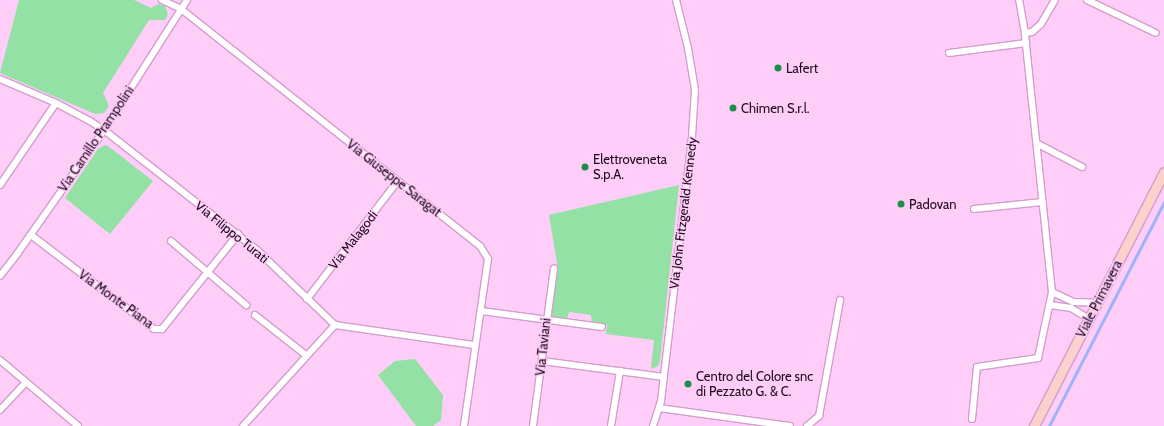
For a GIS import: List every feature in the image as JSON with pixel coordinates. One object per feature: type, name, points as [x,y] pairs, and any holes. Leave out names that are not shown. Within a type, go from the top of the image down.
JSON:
[{"type":"main road","name":"Viale Primavera","points":[[1034,426],[1164,172]]},
{"type":"street","name":"Via Giuseppe Saragat","points":[[162,0],[181,9],[480,246],[488,259],[481,311],[474,345],[464,426]]},
{"type":"street","name":"Via Camillo Prampolini","points":[[0,275],[31,235],[104,130],[187,0]]},
{"type":"street","name":"Via John Fitzgerald Kennedy","points":[[653,426],[659,408],[664,377],[692,136],[695,90],[688,48],[676,0]]},
{"type":"street","points":[[972,419],[976,367],[1038,358],[1052,292],[1038,144],[1025,33],[1019,0]]},
{"type":"street","points":[[1025,33],[1032,32],[1042,24],[1055,0]]},
{"type":"street","points":[[1087,0],[1156,33]]},
{"type":"street","points":[[949,53],[1026,43]]},
{"type":"street","name":"Via Filippo Turati","points":[[0,79],[56,104],[90,121],[104,130],[257,250],[335,325]]},
{"type":"street","points":[[0,185],[56,104]]},
{"type":"street","points":[[1038,144],[1082,168]]},
{"type":"street","name":"Via Malagodi","points":[[307,298],[398,181]]},
{"type":"street","points":[[974,210],[1043,202]]},
{"type":"street","name":"Via Monte Piana","points":[[31,235],[154,328],[162,329],[238,234]]},
{"type":"street","points":[[171,241],[209,271],[246,305]]},
{"type":"street","name":"Via Taviani","points":[[533,426],[546,319],[554,268]]},
{"type":"street","points":[[1052,292],[1073,302],[1098,303]]},
{"type":"street","points":[[807,426],[819,416],[840,300]]},
{"type":"street","points":[[1050,305],[1071,308],[1089,319]]},
{"type":"street","points":[[481,311],[602,327]]},
{"type":"street","points":[[255,314],[307,356]]},
{"type":"street","points":[[244,426],[335,325],[474,345]]},
{"type":"street","points":[[0,360],[78,426]]},
{"type":"street","points":[[542,361],[664,377]]},
{"type":"street","points":[[611,426],[620,371]]},
{"type":"street","points":[[0,410],[26,382]]},
{"type":"street","points":[[659,408],[790,426]]},
{"type":"street","points":[[67,426],[72,421]]},
{"type":"green space","points":[[19,0],[134,0],[151,8],[158,4],[165,6],[168,14],[165,20],[149,20],[103,93],[109,106],[104,113],[95,114],[0,73]]},
{"type":"green space","points":[[105,145],[153,181],[110,234],[65,198],[98,149]]},
{"type":"green space","points":[[679,185],[660,361],[658,366],[651,369],[654,340],[606,334],[607,325],[592,324],[591,315],[569,312],[567,319],[551,317],[558,269],[549,215]]},
{"type":"green space","points":[[415,359],[443,395],[441,420],[433,426],[416,426],[378,375],[395,361]]},
{"type":"waterway","points":[[1049,426],[1164,202]]},
{"type":"place","name":"Lafert","points":[[778,68]]},
{"type":"place","name":"Chimen S.r.l.","points":[[733,108]]},
{"type":"place","name":"Elettroveneta S.p.A.","points":[[585,167]]},
{"type":"place","name":"Padovan","points":[[901,204]]},
{"type":"place","name":"Centro del Colore snc di Pezzato G. & C.","points":[[688,384]]}]
